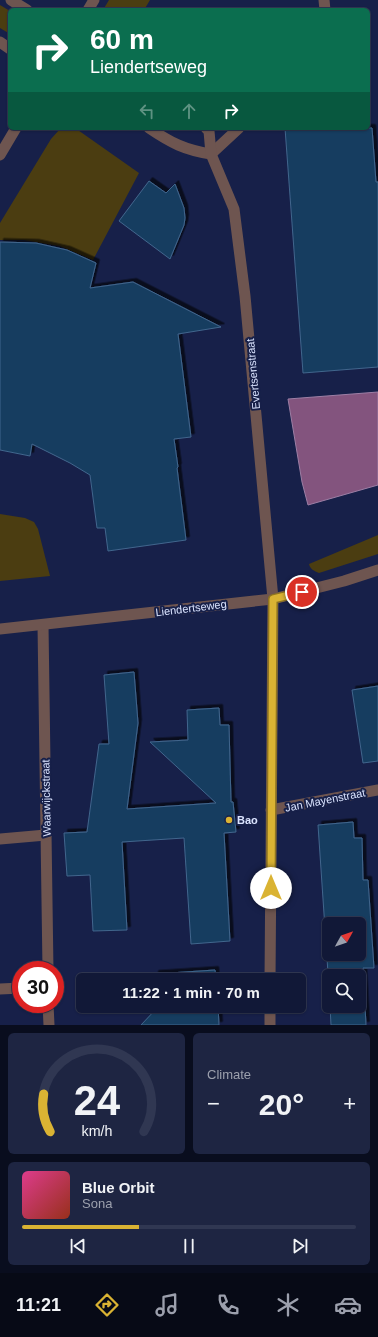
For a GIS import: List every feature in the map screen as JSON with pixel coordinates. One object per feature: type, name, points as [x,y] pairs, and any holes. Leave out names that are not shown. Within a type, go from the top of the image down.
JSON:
[{"type":"street","points":[[11,0],[24,8]]},
{"type":"street","points":[[0,155],[15,130]]},
{"type":"street","points":[[152,130],[171,142],[195,152],[211,154],[237,130]]},
{"type":"street","name":"Evertsenstraat","points":[[208,130],[211,154],[234,210],[246,303],[273,599],[270,973]]},
{"type":"street","name":"Liendertseweg","points":[[0,629],[273,599],[344,581],[378,570]]},
{"type":"street","name":"Waarwijckstraat","points":[[43,625],[48,961]]},
{"type":"street","name":"Jan Mayenstraat","points":[[271,810],[378,790]]},
{"type":"street","points":[[0,839],[46,835]]},
{"type":"street","points":[[0,989],[12,988]]},
{"type":"street","points":[[48,1013],[49,1025]]},
{"type":"street","points":[[270,1013],[270,1025]]},
{"type":"shaded area","points":[[109,0],[150,0],[145,8],[104,8]]},
{"type":"shaded area","points":[[0,5],[8,10],[8,33],[0,28]]},
{"type":"shaded area","points":[[59,130],[78,130],[139,173],[93,260],[60,246],[24,240],[0,240],[0,223],[51,139]]},
{"type":"shaded area","points":[[378,392],[378,485],[308,505],[302,482],[288,399]]},
{"type":"shaded area","points":[[0,514],[25,518],[34,522],[38,529],[50,576],[0,581]]},
{"type":"shaded area","points":[[378,535],[378,554],[319,573],[312,570],[310,567],[309,564]]},
{"type":"building","points":[[370,128],[372,128],[376,182],[378,182],[378,367],[303,373],[285,130],[370,130]]},
{"type":"building","points":[[149,181],[166,193],[175,184],[184,208],[184,225],[170,259],[119,221]]},
{"type":"building","points":[[0,242],[36,243],[67,250],[96,263],[90,288],[133,282],[221,327],[178,334],[191,437],[174,439],[186,540],[108,551],[105,528],[97,528],[90,475],[32,444],[30,456],[0,450]]},
{"type":"building","points":[[134,672],[138,723],[127,809],[216,803],[150,742],[188,740],[187,710],[219,708],[220,725],[229,725],[231,802],[233,802],[236,832],[224,833],[230,941],[191,944],[184,838],[122,842],[127,930],[93,931],[90,875],[67,876],[64,833],[87,832],[99,744],[109,744],[104,675]]},
{"type":"building","points":[[378,686],[378,761],[363,763],[352,690]]},
{"type":"building","points":[[353,822],[354,838],[362,838],[363,880],[368,880],[374,968],[328,969],[327,961],[366,961],[366,917],[324,917],[318,825]]},
{"type":"building","points":[[215,970],[215,973],[170,973]]},
{"type":"building","points":[[152,1013],[218,1013],[219,1025],[141,1025]]},
{"type":"building","points":[[330,1013],[365,1013],[366,1025],[331,1025]]},
{"type":"place","name":"Bao","points":[[229,820]]},
{"type":"route","points":[[271,888],[273,599],[302,592]]}]
